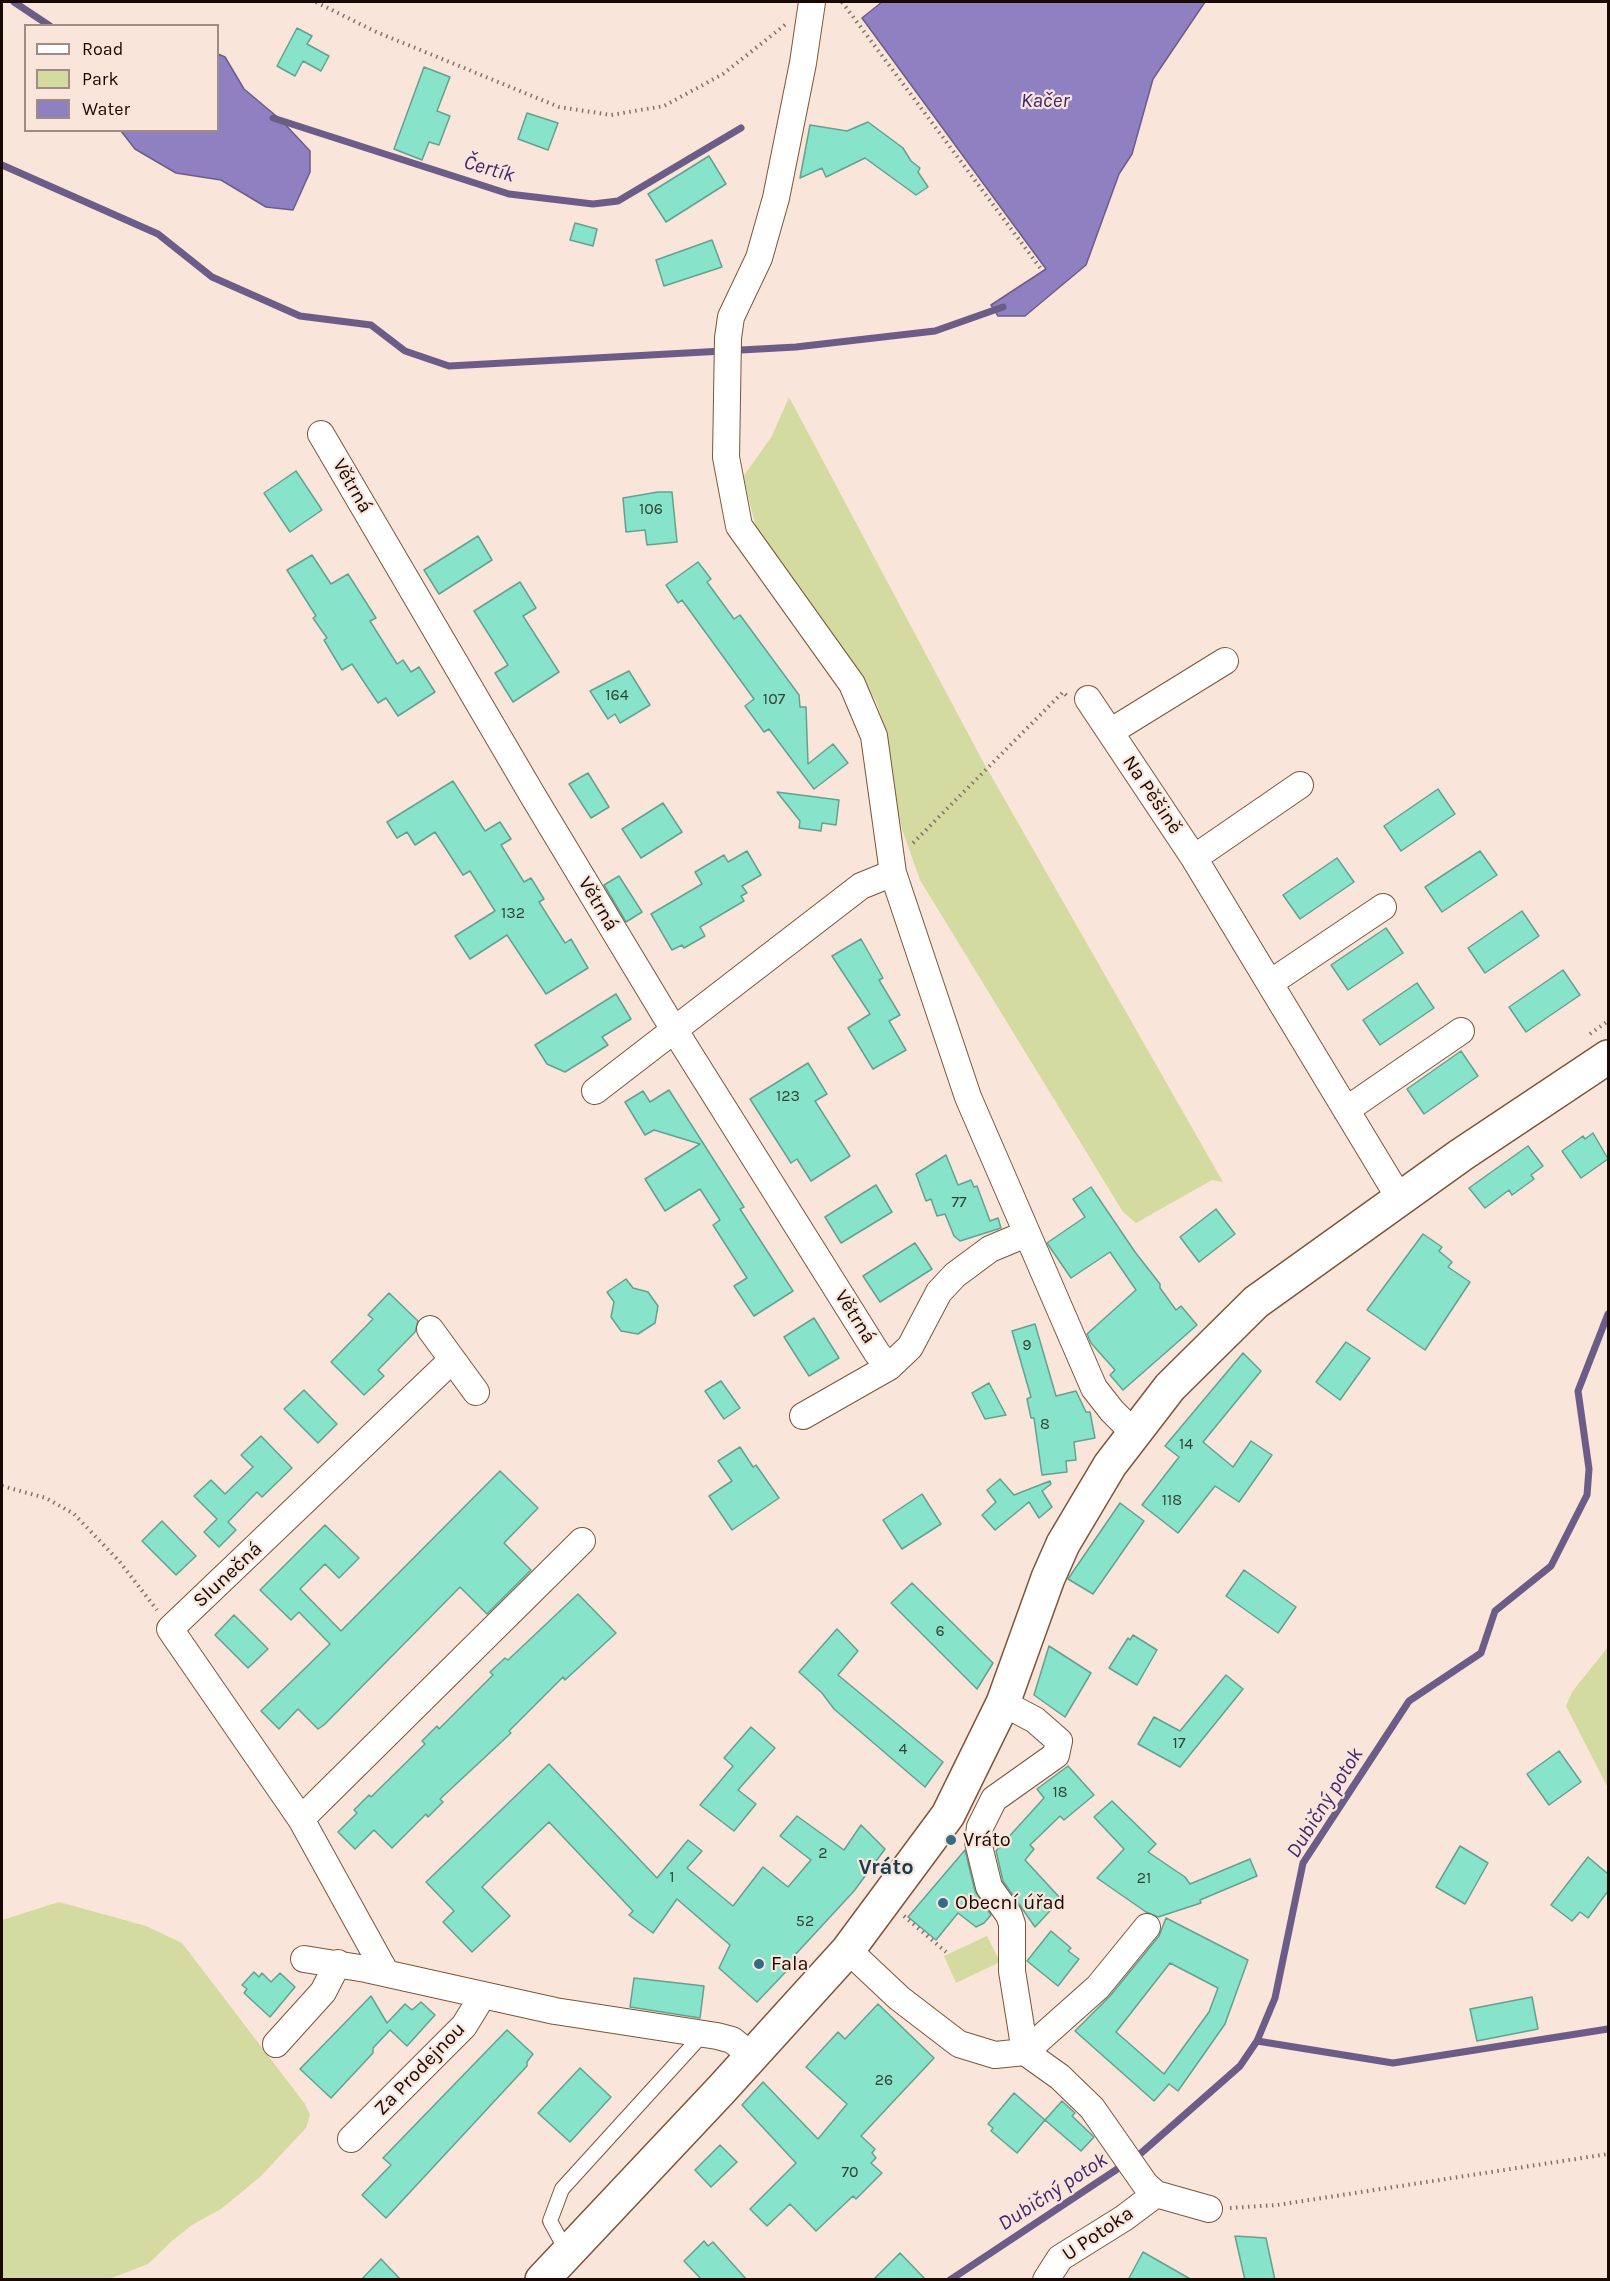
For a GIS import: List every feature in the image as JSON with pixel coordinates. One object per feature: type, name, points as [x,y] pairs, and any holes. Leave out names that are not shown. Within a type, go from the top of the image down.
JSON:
[{"type":"main road","points":[[542,2280],[848,1950],[948,1815],[1003,1703],[1048,1578],[1063,1544],[1094,1490],[1133,1432],[1170,1387],[1256,1302],[1333,1244],[1608,1057]]},
{"type":"street","points":[[810,10],[803,63],[776,198],[759,258],[731,317],[728,338],[726,457],[739,526],[852,684],[874,736],[892,868],[968,1096],[1094,1388],[1133,1432]]},
{"type":"street","name":"Větrná","points":[[321,434],[533,796],[674,1029],[877,1353],[889,1367]]},
{"type":"street","points":[[1110,732],[1225,661]]},
{"type":"street","name":"Na Pěšině","points":[[1088,699],[1194,858],[1400,1199]]},
{"type":"street","points":[[1194,858],[1300,785]]},
{"type":"street","points":[[596,1091],[861,886],[892,868]]},
{"type":"street","points":[[1270,983],[1383,907]]},
{"type":"street","points":[[1346,1110],[1461,1031]]},
{"type":"street","points":[[803,1416],[889,1367],[910,1347],[939,1293],[955,1275],[990,1249],[1026,1234]]},
{"type":"street","points":[[430,1329],[476,1392]]},
{"type":"street","name":"Slunečná","points":[[170,1629],[452,1360]]},
{"type":"street","points":[[301,1820],[582,1541]]},
{"type":"street","points":[[170,1629],[301,1820],[386,1973]]},
{"type":"street","points":[[1003,1703],[1035,1720],[1059,1741],[1056,1755],[994,1799],[980,1827],[978,1842],[989,1887],[1009,1915],[1012,1924],[1012,1971],[1025,2052],[1060,2077],[1092,2108],[1121,2151],[1156,2194],[1209,2209]]},
{"type":"street","points":[[848,1950],[899,1998],[959,2044],[995,2055],[1025,2052],[1098,1987],[1147,1928]]},
{"type":"street","points":[[304,1959],[335,1970],[386,1973],[555,2011],[732,2040],[752,2056]]},
{"type":"street","points":[[276,2044],[324,1992],[335,1970]]},
{"type":"street","name":"Za Prodejnou","points":[[351,2139],[464,2026],[483,1995]]},
{"type":"street","name":"U Potoka","points":[[1046,2280],[1060,2258],[1124,2218],[1156,2194]]},
{"type":"lane","points":[[568,2253],[550,2221],[562,2189],[703,2034]]},
{"type":"path","points":[[316,2],[374,31],[559,107],[611,115],[664,106],[723,74],[787,23],[810,10]]},
{"type":"path","points":[[842,2],[1041,269]]},
{"type":"path","points":[[892,868],[1063,692],[1068,697],[1088,699]]},
{"type":"path","points":[[2,1486],[46,1498],[74,1514],[119,1561],[170,1629]]},
{"type":"path","points":[[885,1900],[946,1952]]},
{"type":"path","points":[[1209,2209],[1277,2205],[1608,2154]]},
{"type":"green space","points":[[789,397],[981,758],[1223,1182],[1212,1180],[1136,1223],[1123,1212],[920,880],[902,829],[889,770],[887,735],[876,701],[756,527],[743,477],[772,436]]},
{"type":"green space","points":[[1608,1647],[1608,1788],[1566,1706],[1572,1692]]},
{"type":"green space","points":[[59,1902],[146,1926],[182,1943],[305,2104],[310,2115],[306,2128],[260,2177],[221,2209],[192,2225],[148,2264],[109,2279],[2,2279],[2,1920]]},
{"type":"green space","points":[[987,1936],[1000,1962],[956,1983],[944,1956]]},
{"type":"water","name":"Kačer","points":[[882,2],[1205,2],[1153,79],[1132,154],[1119,174],[1086,265],[1025,316],[998,316],[991,305],[1046,269],[862,18]]},
{"type":"water","points":[[219,54],[225,57],[244,89],[281,120],[310,151],[310,172],[293,210],[266,207],[221,180],[176,173],[135,149],[122,132],[219,132]]},
{"type":"building","points":[[297,28],[312,36],[307,44],[329,56],[321,71],[303,61],[295,76],[277,66]]},
{"type":"building","points":[[424,67],[450,77],[437,111],[450,116],[439,145],[429,142],[422,160],[394,149]]},
{"type":"building","points":[[527,113],[558,123],[548,150],[518,139]]},
{"type":"building","points":[[868,122],[903,148],[911,161],[920,168],[918,172],[928,187],[916,195],[865,158],[826,177],[822,168],[800,178],[810,125],[847,131]]},
{"type":"building","points":[[709,156],[726,184],[666,222],[648,194]]},
{"type":"building","points":[[575,223],[597,229],[593,246],[570,240]]},
{"type":"building","points":[[712,240],[722,267],[664,286],[656,260]]},
{"type":"building","points":[[296,471],[322,510],[290,532],[264,493]]},
{"type":"building","points":[[672,492],[677,542],[647,545],[645,530],[626,532],[623,498]]},
{"type":"building","points":[[478,536],[492,560],[439,594],[424,570]]},
{"type":"building","points":[[312,555],[331,584],[348,574],[376,618],[370,621],[397,664],[403,660],[411,672],[419,667],[435,692],[398,716],[386,698],[378,703],[352,664],[342,670],[324,640],[327,638],[313,618],[316,616],[287,570]]},
{"type":"building","points":[[698,562],[711,579],[707,582],[734,619],[740,615],[799,695],[800,707],[806,707],[808,764],[833,744],[848,763],[814,789],[769,729],[764,732],[745,706],[754,699],[682,600],[678,603],[666,585]]},
{"type":"building","points":[[520,582],[536,608],[523,616],[559,672],[513,702],[495,673],[508,665],[474,611]]},
{"type":"building","points":[[629,671],[650,705],[620,723],[615,714],[608,719],[590,691]]},
{"type":"building","points":[[588,773],[609,807],[591,818],[569,784]]},
{"type":"building","points":[[453,781],[485,831],[500,822],[511,839],[501,845],[524,882],[531,878],[544,899],[539,902],[565,943],[571,939],[588,968],[546,994],[507,935],[470,959],[455,936],[495,911],[470,871],[463,875],[435,832],[415,845],[407,832],[397,838],[387,822]]},
{"type":"building","points":[[1438,789],[1455,814],[1401,851],[1384,826]]},
{"type":"building","points":[[777,792],[839,800],[836,825],[822,823],[821,831],[799,828],[800,821]]},
{"type":"building","points":[[663,803],[682,832],[641,858],[622,829]]},
{"type":"building","points":[[747,851],[761,875],[742,886],[747,893],[741,896],[744,901],[700,927],[705,936],[684,948],[682,945],[672,950],[651,914],[702,884],[695,872],[724,855],[728,862]]},
{"type":"building","points":[[1480,851],[1497,875],[1442,912],[1425,887]]},
{"type":"building","points":[[1337,858],[1354,882],[1300,919],[1283,895]]},
{"type":"building","points":[[619,876],[642,912],[626,922],[604,885]]},
{"type":"building","points":[[1522,911],[1539,936],[1485,973],[1468,948]]},
{"type":"building","points":[[1386,928],[1403,953],[1348,990],[1331,965]]},
{"type":"building","points":[[861,939],[883,978],[879,980],[900,1015],[889,1021],[906,1050],[873,1069],[848,1028],[870,1014],[832,956]]},
{"type":"building","points":[[1563,970],[1580,995],[1526,1032],[1509,1007]]},
{"type":"building","points":[[1417,983],[1434,1008],[1380,1045],[1363,1020]]},
{"type":"building","points":[[616,994],[631,1019],[602,1037],[608,1045],[565,1072],[547,1064],[535,1045]]},
{"type":"building","points":[[1461,1051],[1478,1076],[1424,1114],[1407,1089]]},
{"type":"building","points":[[808,1063],[827,1094],[815,1101],[850,1156],[811,1181],[797,1159],[791,1163],[750,1099]]},
{"type":"building","points":[[669,1090],[744,1207],[740,1209],[793,1291],[754,1316],[734,1286],[747,1278],[713,1225],[720,1220],[700,1189],[665,1211],[645,1179],[700,1144],[654,1130],[645,1135],[625,1102],[643,1091],[650,1102]]},
{"type":"building","points":[[1593,1133],[1608,1159],[1581,1178],[1562,1151],[1583,1136],[1585,1139]]},
{"type":"building","points":[[1528,1146],[1543,1166],[1531,1175],[1534,1179],[1512,1195],[1509,1190],[1485,1208],[1469,1188]]},
{"type":"building","points":[[946,1155],[958,1185],[971,1180],[974,1187],[977,1186],[990,1221],[998,1218],[1001,1228],[960,1241],[954,1236],[945,1214],[937,1216],[931,1199],[926,1201],[916,1174]]},
{"type":"building","points":[[876,1185],[892,1212],[841,1243],[825,1217]]},
{"type":"building","points":[[1091,1187],[1176,1310],[1181,1306],[1197,1325],[1123,1390],[1110,1375],[1115,1370],[1091,1343],[1087,1334],[1136,1290],[1110,1252],[1071,1278],[1047,1243],[1085,1217],[1073,1199]]},
{"type":"building","points":[[1216,1209],[1235,1234],[1199,1262],[1180,1237]]},
{"type":"building","points":[[1423,1234],[1442,1247],[1439,1251],[1452,1262],[1448,1267],[1470,1282],[1425,1350],[1367,1310]]},
{"type":"building","points":[[915,1243],[932,1269],[880,1302],[863,1276]]},
{"type":"building","points":[[626,1279],[633,1288],[648,1292],[658,1306],[655,1323],[638,1334],[621,1331],[611,1317],[614,1302],[607,1292]]},
{"type":"building","points":[[389,1293],[418,1321],[415,1332],[378,1370],[384,1376],[364,1395],[331,1362],[373,1319],[368,1315]]},
{"type":"building","points":[[814,1318],[839,1358],[809,1376],[784,1337]]},
{"type":"building","points":[[1035,1324],[1056,1396],[1076,1391],[1086,1412],[1090,1412],[1095,1438],[1074,1442],[1076,1460],[1066,1461],[1067,1472],[1042,1475],[1034,1418],[1031,1418],[1027,1399],[1031,1397],[1012,1331]]},
{"type":"building","points":[[1346,1342],[1370,1358],[1340,1400],[1316,1382]]},
{"type":"building","points":[[1243,1353],[1261,1371],[1203,1442],[1233,1467],[1251,1441],[1272,1455],[1239,1502],[1215,1486],[1178,1533],[1142,1505],[1179,1457],[1165,1446]]},
{"type":"building","points":[[721,1381],[740,1408],[724,1419],[705,1391]]},
{"type":"building","points":[[989,1383],[1006,1415],[985,1419],[972,1393]]},
{"type":"building","points":[[304,1390],[337,1424],[318,1443],[284,1409]]},
{"type":"building","points":[[261,1436],[292,1468],[262,1497],[257,1492],[228,1522],[236,1530],[219,1547],[204,1532],[217,1519],[194,1496],[211,1480],[225,1494],[253,1467],[241,1455]]},
{"type":"building","points":[[740,1447],[753,1467],[756,1465],[779,1498],[732,1530],[709,1496],[732,1481],[718,1461]]},
{"type":"building","points":[[500,1471],[538,1508],[504,1543],[531,1570],[487,1614],[460,1587],[324,1725],[318,1729],[298,1709],[279,1729],[261,1711],[330,1644],[299,1612],[291,1620],[260,1590],[325,1525],[359,1558],[339,1578],[325,1564],[300,1589],[341,1631]]},
{"type":"building","points":[[1000,1479],[1014,1495],[1050,1481],[1051,1484],[1042,1491],[1052,1507],[1039,1518],[1029,1502],[995,1530],[982,1515],[996,1502],[987,1490]]},
{"type":"building","points":[[922,1494],[941,1524],[902,1549],[883,1520]]},
{"type":"building","points":[[1120,1503],[1144,1521],[1093,1594],[1068,1579]]},
{"type":"building","points":[[162,1521],[196,1556],[176,1575],[142,1541]]},
{"type":"building","points":[[1244,1570],[1296,1607],[1278,1633],[1226,1596]]},
{"type":"building","points":[[912,1583],[993,1663],[977,1689],[891,1603]]},
{"type":"building","points":[[578,1594],[616,1633],[565,1680],[563,1677],[509,1731],[511,1733],[440,1799],[443,1802],[428,1817],[426,1814],[392,1848],[374,1830],[355,1849],[338,1832],[357,1813],[354,1810],[369,1795],[371,1797],[425,1744],[422,1741],[437,1726],[439,1729],[493,1675],[490,1672],[505,1658],[508,1660]]},
{"type":"building","points":[[234,1615],[268,1649],[248,1668],[215,1635]]},
{"type":"building","points":[[837,1629],[858,1651],[838,1675],[943,1762],[925,1787],[834,1709],[822,1693],[799,1672]]},
{"type":"building","points":[[1133,1635],[1157,1650],[1137,1685],[1109,1668],[1128,1638],[1130,1640]]},
{"type":"building","points":[[1049,1646],[1091,1673],[1065,1717],[1034,1695]]},
{"type":"building","points":[[1226,1675],[1243,1689],[1180,1767],[1138,1744],[1154,1717],[1180,1731]]},
{"type":"building","points":[[751,1727],[775,1748],[738,1790],[756,1804],[734,1831],[700,1805],[733,1766],[724,1758]]},
{"type":"building","points":[[1559,1751],[1581,1782],[1549,1805],[1527,1774]]},
{"type":"building","points":[[549,1764],[657,1878],[688,1840],[702,1851],[687,1868],[733,1906],[763,1867],[788,1887],[811,1860],[780,1836],[797,1816],[844,1850],[861,1825],[885,1849],[854,1891],[794,1956],[798,1959],[757,2002],[719,1968],[730,1945],[677,1899],[653,1933],[629,1915],[633,1911],[549,1822],[482,1887],[510,1916],[472,1952],[443,1922],[454,1911],[426,1882]]},
{"type":"building","points":[[1068,1766],[1094,1795],[1064,1820],[1060,1816],[1030,1845],[1034,1849],[1025,1860],[1061,1899],[1035,1927],[1003,1881],[996,1851],[1044,1798],[1037,1789]]},
{"type":"building","points":[[1112,1801],[1156,1844],[1148,1852],[1185,1877],[1190,1884],[1250,1859],[1257,1876],[1200,1900],[1201,1903],[1158,1917],[1146,1912],[1097,1878],[1124,1849],[1094,1817]]},
{"type":"building","points":[[1460,1846],[1488,1863],[1465,1904],[1436,1887]]},
{"type":"building","name":"Obecní úřad","points":[[965,1850],[975,1891],[991,1915],[984,1923],[976,1927],[958,1913],[936,1940],[908,1917]]},
{"type":"building","points":[[1588,1857],[1608,1874],[1608,1891],[1588,1918],[1580,1912],[1572,1921],[1551,1905]]},
{"type":"building","points":[[1166,1918],[1248,1960],[1225,2024],[1178,2091],[1169,2084],[1154,2101],[1075,2031],[1110,1996],[1159,1936]],"holes":[[[1170,1963],[1218,1988],[1209,2012],[1164,2074],[1116,2032]]]},
{"type":"building","points":[[1051,1931],[1071,1948],[1068,1951],[1079,1959],[1058,1986],[1027,1961]]},
{"type":"building","points":[[254,1972],[259,1977],[262,1973],[271,1982],[280,1973],[295,1987],[270,2017],[244,1993],[247,1989],[242,1985]]},
{"type":"building","points":[[634,1978],[704,1986],[700,2018],[630,2007]]},
{"type":"building","points":[[371,1996],[387,2023],[405,2004],[412,2010],[421,2002],[435,2015],[407,2046],[390,2030],[373,2048],[373,2053],[331,2098],[300,2069]]},
{"type":"building","points":[[1532,1997],[1538,2029],[1477,2041],[1470,2009]]},
{"type":"building","points":[[878,2004],[934,2058],[861,2136],[875,2149],[872,2153],[876,2158],[871,2163],[882,2173],[856,2199],[853,2196],[816,2231],[790,2204],[767,2226],[750,2209],[796,2163],[742,2105],[763,2082],[818,2139],[847,2104],[806,2067],[838,2032],[845,2039]]},
{"type":"building","points":[[507,2030],[533,2054],[527,2066],[386,2218],[362,2195],[391,2165],[383,2158]]},
{"type":"building","points":[[580,2068],[611,2097],[570,2142],[538,2113]]},
{"type":"building","points":[[1014,2093],[1045,2120],[1017,2153],[991,2131],[993,2128],[988,2124]]},
{"type":"building","points":[[1062,2101],[1075,2113],[1072,2116],[1094,2137],[1081,2151],[1045,2120]]},
{"type":"building","points":[[720,2145],[737,2162],[711,2187],[695,2170]]},
{"type":"building","points":[[1235,2236],[1266,2238],[1275,2280],[1245,2280]]},
{"type":"building","points":[[704,2241],[708,2246],[713,2242],[747,2280],[702,2280],[684,2261]]},
{"type":"building","points":[[1143,2252],[1192,2280],[1128,2280]]},
{"type":"building","points":[[900,2253],[926,2280],[873,2280]]},
{"type":"building","points":[[381,2259],[401,2280],[361,2280]]},
{"type":"waterway","name":"Čertík","points":[[14,2],[47,24]]},
{"type":"waterway","name":"Čertík","points":[[273,118],[509,194],[593,204],[618,201],[741,128]]},
{"type":"waterway","points":[[2,165],[158,234],[212,277],[300,316],[371,325],[405,351],[449,366],[796,347],[935,331],[1003,307]]},
{"type":"waterway","name":"Dubičný potok","points":[[950,2280],[1140,2154],[1240,2066],[1257,2041],[1275,1998],[1303,1863],[1409,1701],[1481,1653],[1495,1611],[1551,1566],[1587,1495],[1589,1469],[1578,1391],[1608,1314]]},
{"type":"waterway","points":[[1257,2041],[1393,2063],[1608,2029]]},
{"type":"place","name":"Vráto","points":[[951,1840]]},
{"type":"place","name":"Obecní úřad","points":[[943,1903]]},
{"type":"place","name":"Fala","points":[[759,1964]]},
{"type":"district","name":"Vráto","points":[[886,1868]]}]
